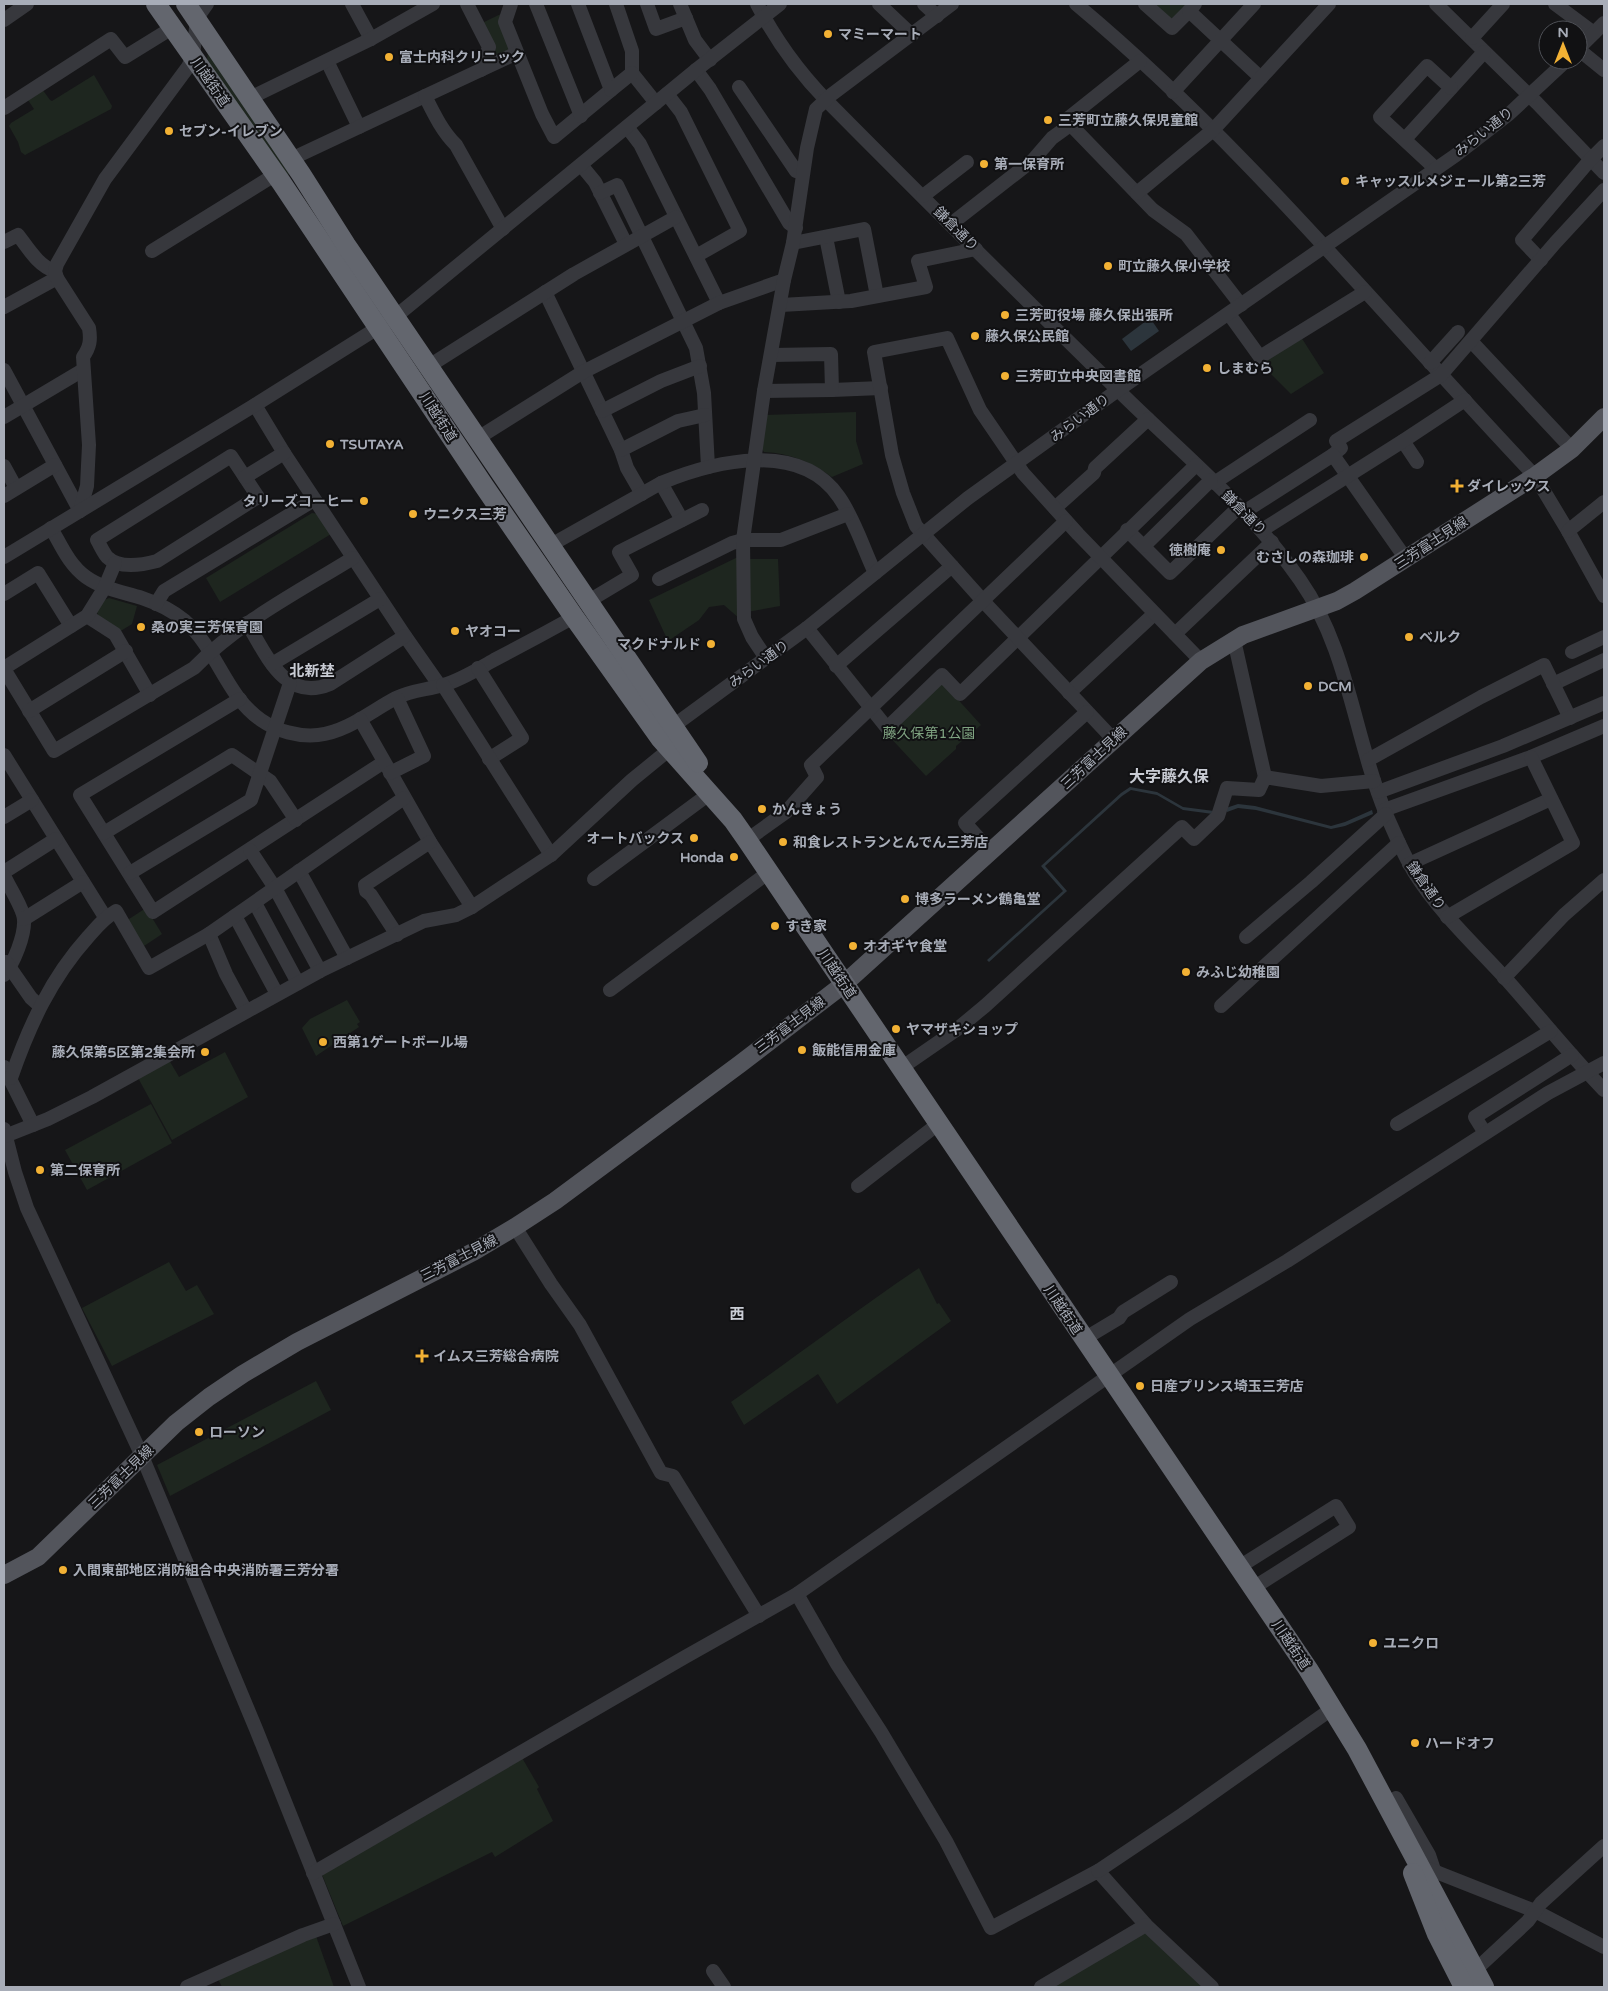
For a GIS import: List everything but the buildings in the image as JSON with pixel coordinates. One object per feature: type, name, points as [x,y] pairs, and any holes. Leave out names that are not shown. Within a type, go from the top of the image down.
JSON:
[{"type":"highway","name":"川越街道","points":[[156,4],[276,174],[388,323],[429,366],[549,546],[580,609],[670,749],[733,820]]},
{"type":"highway","name":"川越街道","points":[[197,9],[250,98],[346,245],[388,323],[484,486],[672,727],[1333,1708],[1391,1801],[1428,1870],[1471,1982]]},
{"type":"highway","name":"川越街道","points":[[1391,1801],[1428,1915],[1471,1982]]},
{"type":"main road","name":"三芳富士見線","points":[[4,1575],[38,1557],[176,1423],[209,1396],[297,1342],[473,1252],[516,1227],[593,1173],[844,984],[1201,661],[1234,640],[1346,596],[1406,560],[1535,476],[1572,449],[1603,420]]},
{"type":"street","points":[[4,20],[27,4]]},
{"type":"street","points":[[352,4],[371,39]]},
{"type":"street","points":[[250,98],[371,39],[433,4]]},
{"type":"street","points":[[467,4],[489,47],[481,70]]},
{"type":"street","points":[[511,4],[506,22],[542,114],[554,136],[632,73]]},
{"type":"street","points":[[536,4],[581,116]]},
{"type":"street","points":[[578,4],[611,90]]},
{"type":"street","points":[[616,4],[632,51],[632,73],[680,112],[740,231],[696,256]]},
{"type":"street","points":[[647,4],[656,29],[686,18]]},
{"type":"street","points":[[680,4],[695,40],[710,60]]},
{"type":"street","name":"鎌倉通り","points":[[757,4],[787,53],[826,100],[1118,390],[1241,509],[1272,542],[1303,583],[1317,608],[1340,659],[1368,760],[1385,812],[1413,869],[1447,917],[1604,1090]]},
{"type":"street","points":[[4,557],[388,323],[696,70],[780,4]]},
{"type":"street","points":[[879,4],[912,35]]},
{"type":"street","points":[[924,4],[937,16]]},
{"type":"street","points":[[766,658],[752,637],[744,619],[743,540],[764,391],[784,280],[796,228],[803,173],[816,109],[952,4]]},
{"type":"street","points":[[1076,4],[1243,158],[1535,476],[1568,531],[1599,576],[1604,596]]},
{"type":"street","points":[[1145,4],[1172,28],[1192,7],[1220,41],[1261,78]]},
{"type":"street","points":[[1173,92],[1254,4]]},
{"type":"street","points":[[1436,4],[1537,103],[1604,173]]},
{"type":"street","points":[[1472,38],[1504,4]]},
{"type":"street","points":[[1559,5],[1594,33]]},
{"type":"street","points":[[1137,193],[1213,130],[1261,78],[1322,6]]},
{"type":"street","points":[[4,308],[56,275],[62,252],[105,179],[188,67],[193,57],[197,9]]},
{"type":"street","points":[[1588,39],[1604,23]]},
{"type":"street","points":[[4,108],[112,39],[125,57],[172,28]]},
{"type":"street","points":[[1405,139],[1484,52]]},
{"type":"street","points":[[291,159],[517,53]]},
{"type":"street","points":[[1588,57],[1604,70]]},
{"type":"street","points":[[327,61],[359,127]]},
{"type":"street","points":[[1140,61],[1066,120],[1153,210],[1186,234],[1241,305]]},
{"type":"street","points":[[1436,169],[1380,117],[1427,66],[1451,88]]},
{"type":"street","points":[[696,70],[710,89],[789,223],[796,228]]},
{"type":"street","name":"みらい通り","points":[[672,727],[808,628],[968,498],[1118,390],[1436,169],[1483,134],[1556,70]]},
{"type":"street","points":[[739,87],[796,171],[803,173]]},
{"type":"street","points":[[425,96],[436,119],[447,136],[456,145],[503,229]]},
{"type":"street","points":[[951,224],[1032,160],[1052,138],[1070,125]]},
{"type":"street","points":[[626,127],[640,144],[719,303]]},
{"type":"street","points":[[1541,260],[1522,240],[1604,146]]},
{"type":"street","points":[[923,196],[967,162]]},
{"type":"street","points":[[581,166],[595,182],[626,244]]},
{"type":"street","points":[[152,251],[276,174]]},
{"type":"street","points":[[600,193],[617,186],[696,348],[700,366],[705,414],[708,467]]},
{"type":"street","points":[[1127,530],[1170,573],[1241,509],[1333,455],[1341,448],[1336,441],[1441,375],[1604,190]]},
{"type":"street","points":[[429,366],[545,292],[676,217]]},
{"type":"street","points":[[793,244],[864,229],[877,296]]},
{"type":"street","points":[[4,242],[18,235],[35,258],[56,275],[89,328],[91,338],[88,349],[83,357],[89,445],[87,486],[80,511]]},
{"type":"street","points":[[826,237],[839,302]]},
{"type":"street","points":[[781,304],[839,302],[926,287],[918,261],[976,249]]},
{"type":"street","points":[[478,438],[583,372],[719,303],[784,280]]},
{"type":"street","points":[[545,292],[621,450],[627,468],[642,494]]},
{"type":"street","points":[[1229,314],[1260,357],[1366,292]]},
{"type":"street","points":[[1430,362],[1458,332]]},
{"type":"street","points":[[1114,740],[922,535],[914,522],[892,455],[874,352],[947,338],[980,410],[1017,464],[1066,521],[1201,661]]},
{"type":"street","points":[[1471,341],[1572,449]]},
{"type":"street","points":[[772,355],[831,354],[832,390]]},
{"type":"street","points":[[602,411],[661,382],[700,366]]},
{"type":"street","points":[[4,370],[80,511]]},
{"type":"street","points":[[4,417],[84,370]]},
{"type":"street","points":[[764,391],[881,388]]},
{"type":"street","points":[[1262,530],[1349,476],[1464,400]]},
{"type":"street","points":[[256,405],[284,454],[314,500],[405,636],[442,686],[551,855]]},
{"type":"street","points":[[621,450],[678,421],[705,414]]},
{"type":"street","points":[[1055,508],[1094,473],[1095,468],[1148,419]]},
{"type":"street","points":[[1144,546],[1212,481],[1310,420]]},
{"type":"street","points":[[1403,441],[1417,462]]},
{"type":"street","points":[[245,477],[284,454]]},
{"type":"street","points":[[1333,455],[1406,560]]},
{"type":"street","points":[[231,456],[245,477],[258,497],[156,561],[144,565],[115,562],[106,556],[97,540],[231,456]]},
{"type":"street","points":[[549,546],[642,494],[687,473],[708,467],[755,461],[786,461],[810,470],[829,485],[840,498],[875,573]]},
{"type":"street","points":[[4,496],[55,465]]},
{"type":"street","points":[[808,628],[836,666],[887,728],[942,675],[960,694],[1196,465]]},
{"type":"street","points":[[4,466],[16,488]]},
{"type":"street","points":[[661,484],[682,520]]},
{"type":"street","points":[[156,604],[164,591],[314,500]]},
{"type":"street","points":[[1568,531],[1604,502]]},
{"type":"street","points":[[51,528],[70,562],[86,577],[105,587],[156,604],[186,622],[210,651],[240,700],[252,713],[276,728],[296,734],[317,735],[338,731],[397,698],[416,690],[442,686],[478,668],[580,609],[632,575],[619,552],[702,510]]},
{"type":"street","points":[[659,579],[732,543],[743,540],[781,540],[848,514]]},
{"type":"street","points":[[747,840],[786,812],[817,777],[811,765],[984,602],[1066,521]]},
{"type":"street","points":[[1175,634],[1272,542]]},
{"type":"street","points":[[115,562],[105,587],[87,616],[4,669],[54,751],[194,668],[210,651],[247,623],[353,558]]},
{"type":"street","points":[[836,666],[952,566]]},
{"type":"street","points":[[4,594],[38,573],[71,626]]},
{"type":"street","points":[[272,664],[380,599]]},
{"type":"street","points":[[1069,693],[1154,614]]},
{"type":"street","points":[[87,616],[115,634],[150,695]]},
{"type":"street","points":[[247,623],[272,664],[290,683],[311,689],[321,688],[330,684],[405,636]]},
{"type":"street","points":[[1572,652],[1604,637]]},
{"type":"street","points":[[901,1068],[956,1030],[1182,827],[1194,838],[1220,812],[1227,788],[1260,790],[1265,777],[1234,640]]},
{"type":"street","points":[[29,710],[126,652]]},
{"type":"street","points":[[1554,684],[1604,660]]},
{"type":"street","points":[[1368,760],[1481,697],[1544,665],[1570,718]]},
{"type":"street","points":[[478,668],[522,738],[489,760]]},
{"type":"street","points":[[130,873],[251,800],[290,683]]},
{"type":"street","points":[[240,700],[80,795],[153,912],[296,820],[387,768],[424,756],[397,698]]},
{"type":"street","points":[[1265,777],[1321,786],[1376,786],[1476,756],[1604,703]]},
{"type":"street","points":[[991,852],[965,823],[1087,712]]},
{"type":"street","points":[[360,719],[430,842],[472,907]]},
{"type":"street","points":[[1246,937],[1311,882],[1385,812],[1531,757],[1604,726]]},
{"type":"street","points":[[359,1987],[256,1729],[142,1456],[27,1208],[15,1172],[5,1132],[32,1126],[65,1111],[223,1026],[246,1011],[320,971],[424,921],[456,915],[472,907],[551,855],[632,780],[670,749],[672,742],[670,730],[672,727]]},
{"type":"street","points":[[4,755],[105,917]]},
{"type":"street","points":[[104,833],[232,755],[260,773],[276,789],[296,820]]},
{"type":"street","points":[[1447,917],[1573,843],[1531,757]]},
{"type":"street","points":[[594,879],[708,794]]},
{"type":"street","points":[[32,1126],[7,1072],[40,1006],[62,968],[105,917],[116,911],[149,968],[209,934],[404,798]]},
{"type":"street","points":[[4,817],[32,800]]},
{"type":"street","points":[[1413,869],[1551,800]]},
{"type":"street","points":[[4,872],[56,839]]},
{"type":"street","points":[[397,935],[371,895],[366,891],[365,885],[430,842]]},
{"type":"street","points":[[1220,1006],[1399,843]]},
{"type":"street","points":[[250,850],[274,888],[320,971]]},
{"type":"street","points":[[299,871],[347,958]]},
{"type":"street","points":[[610,990],[768,872]]},
{"type":"street","points":[[4,876],[24,919],[17,951],[6,967],[30,998],[40,1006]]},
{"type":"street","points":[[1504,978],[1564,915],[1604,880]]},
{"type":"street","points":[[24,919],[83,882]]},
{"type":"street","points":[[255,903],[298,983]]},
{"type":"street","points":[[235,916],[277,994]]},
{"type":"street","points":[[209,934],[226,974],[246,1011]]},
{"type":"street","points":[[1397,1124],[1550,1030]]},
{"type":"street","points":[[1485,1133],[1475,1117],[1572,1055]]},
{"type":"street","points":[[313,1873],[797,1594],[1190,1319],[1286,1261],[1519,1111],[1586,1071],[1604,1063]]},
{"type":"street","points":[[1509,1095],[1519,1111]]},
{"type":"street","points":[[858,1186],[938,1124]]},
{"type":"street","points":[[516,1227],[537,1262],[580,1325],[661,1473],[673,1476],[759,1616]]},
{"type":"street","points":[[1084,1339],[1119,1318],[1123,1312],[1171,1282]]},
{"type":"street","points":[[1238,1567],[1336,1506],[1349,1526],[1253,1588]]},
{"type":"street","points":[[797,1594],[837,1664],[881,1732],[946,1841],[991,1928],[1098,1871],[1333,1708]]},
{"type":"street","points":[[1471,1982],[1518,1932],[1547,1897],[1604,1846]]},
{"type":"street","points":[[1428,1870],[1535,1911],[1604,1947]]},
{"type":"street","points":[[1098,1871],[1146,1925],[1212,1987]]},
{"type":"street","points":[[187,1987],[303,1935],[334,1924]]},
{"type":"street","points":[[1040,1987],[1146,1925]]},
{"type":"street","points":[[713,1971],[724,1987]]},
{"type":"green space","points":[[1151,4],[1189,4],[1173,20]]},
{"type":"green space","points":[[505,12],[512,48],[494,60],[482,23]]},
{"type":"green space","points":[[208,49],[294,171],[283,178],[207,62]]},
{"type":"green space","points":[[94,75],[112,106],[111,109],[25,155],[21,152],[9,126],[34,109],[28,100],[42,89],[52,101]]},
{"type":"green space","points":[[1301,337],[1324,373],[1291,394],[1260,363]]},
{"type":"green space","points":[[856,412],[856,441],[863,464],[832,477],[800,459],[783,454],[764,452],[762,449],[765,415]]},
{"type":"green space","points":[[312,513],[319,514],[331,534],[220,602],[206,578]]},
{"type":"green space","points":[[738,557],[740,619],[724,605],[709,607],[699,620],[668,641],[649,600]]},
{"type":"green space","points":[[746,559],[778,559],[780,606],[747,612]]},
{"type":"green space","points":[[109,598],[137,606],[132,624],[119,632],[99,619],[97,612],[102,601]]},
{"type":"green space","name":"藤久保第1公園","points":[[943,683],[981,725],[956,746],[956,749],[926,776],[887,734]]},
{"type":"green space","points":[[146,908],[162,934],[144,946],[126,921]]},
{"type":"green space","name":"西第1ゲートボール場","points":[[347,1000],[360,1022],[357,1024],[359,1027],[316,1056],[302,1028],[310,1019]]},
{"type":"green space","points":[[225,1052],[248,1097],[172,1140],[137,1076],[169,1060],[179,1077]]},
{"type":"green space","points":[[151,1104],[172,1143],[87,1190],[65,1150]]},
{"type":"green space","points":[[169,1262],[186,1291],[197,1285],[214,1314],[112,1366],[82,1308]]},
{"type":"green space","points":[[919,1268],[937,1304],[939,1303],[951,1321],[837,1404],[818,1374],[744,1425],[731,1402]]},
{"type":"green space","points":[[316,1381],[331,1410],[170,1496],[157,1465]]},
{"type":"green space","points":[[521,1756],[539,1787],[537,1789],[553,1821],[495,1857],[492,1852],[343,1926],[321,1872]]},
{"type":"green space","points":[[1147,1931],[1206,1987],[1049,1987]]},
{"type":"green space","points":[[316,1936],[334,1987],[222,1987],[218,1979]]},
{"type":"shaded area","points":[[1150,318],[1159,331],[1131,351],[1122,339]]},
{"type":"shaded area","points":[[1130,787],[1157,792],[1183,807],[1214,811],[1213,814],[1183,810],[1157,795],[1131,790],[1122,796],[1045,866],[1067,891],[989,962],[987,960],[1063,891],[1041,866]]},
{"type":"shaded area","points":[[1238,804],[1255,806],[1331,826],[1372,810],[1373,814],[1345,826],[1331,829],[1256,810],[1238,808],[1227,812],[1226,808]]},
{"type":"place","name":"マミーマート","points":[[828,34]]},
{"type":"place","name":"富士内科クリニック","points":[[389,57]]},
{"type":"place","name":"三芳町立藤久保児童館","points":[[1048,120]]},
{"type":"place","name":"セブン-イレブン","points":[[169,131]]},
{"type":"place","name":"第一保育所","points":[[984,164]]},
{"type":"place","name":"キャッスルメジェール第2三芳","points":[[1345,181]]},
{"type":"place","name":"町立藤久保小学校","points":[[1108,266]]},
{"type":"place","name":"三芳町役場 藤久保出張所","points":[[1005,315]]},
{"type":"place","name":"藤久保公民館","points":[[975,336]]},
{"type":"place","name":"しまむら","points":[[1207,368]]},
{"type":"place","name":"三芳町立中央図書館","points":[[1005,376]]},
{"type":"place","name":"TSUTAYA","points":[[330,444]]},
{"type":"place","name":"ダイレックス","points":[[1457,486]]},
{"type":"place","name":"タリーズコーヒー","points":[[364,501]]},
{"type":"place","name":"ウニクス三芳","points":[[413,514]]},
{"type":"place","name":"徳樹庵","points":[[1221,550]]},
{"type":"place","name":"むさしの森珈琲","points":[[1364,557]]},
{"type":"place","name":"桑の実三芳保育園","points":[[141,627]]},
{"type":"place","name":"ヤオコー","points":[[455,631]]},
{"type":"place","name":"ベルク","points":[[1409,637]]},
{"type":"place","name":"マクドナルド","points":[[711,644]]},
{"type":"place","name":"DCM","points":[[1308,686]]},
{"type":"place","name":"かんきょう","points":[[762,809]]},
{"type":"place","name":"オートバックス","points":[[694,838]]},
{"type":"place","name":"和食レストランとんでん三芳店","points":[[783,842]]},
{"type":"place","name":"Honda","points":[[734,857]]},
{"type":"place","name":"博多ラーメン鶴亀堂","points":[[905,899]]},
{"type":"place","name":"すき家","points":[[775,926]]},
{"type":"place","name":"オオギヤ食堂","points":[[853,946]]},
{"type":"place","name":"みふじ幼稚園","points":[[1186,972]]},
{"type":"place","name":"ヤマザキショップ","points":[[896,1029]]},
{"type":"place","name":"西第1ゲートボール場","points":[[323,1042]]},
{"type":"place","name":"飯能信用金庫","points":[[802,1050]]},
{"type":"place","name":"藤久保第5区第2集会所","points":[[205,1052]]},
{"type":"place","name":"第二保育所","points":[[40,1170]]},
{"type":"place","name":"イムス三芳総合病院","points":[[422,1356]]},
{"type":"place","name":"日産プリンス埼玉三芳店","points":[[1140,1386]]},
{"type":"place","name":"ローソン","points":[[199,1432]]},
{"type":"place","name":"入間東部地区消防組合中央消防署三芳分署","points":[[63,1570]]},
{"type":"place","name":"ユニクロ","points":[[1373,1643]]},
{"type":"place","name":"ハードオフ","points":[[1415,1743]]},
{"type":"district","name":"北新埜","points":[[312,671]]},
{"type":"district","name":"大字藤久保","points":[[1169,777]]},
{"type":"district","name":"西","points":[[737,1314]]}]
